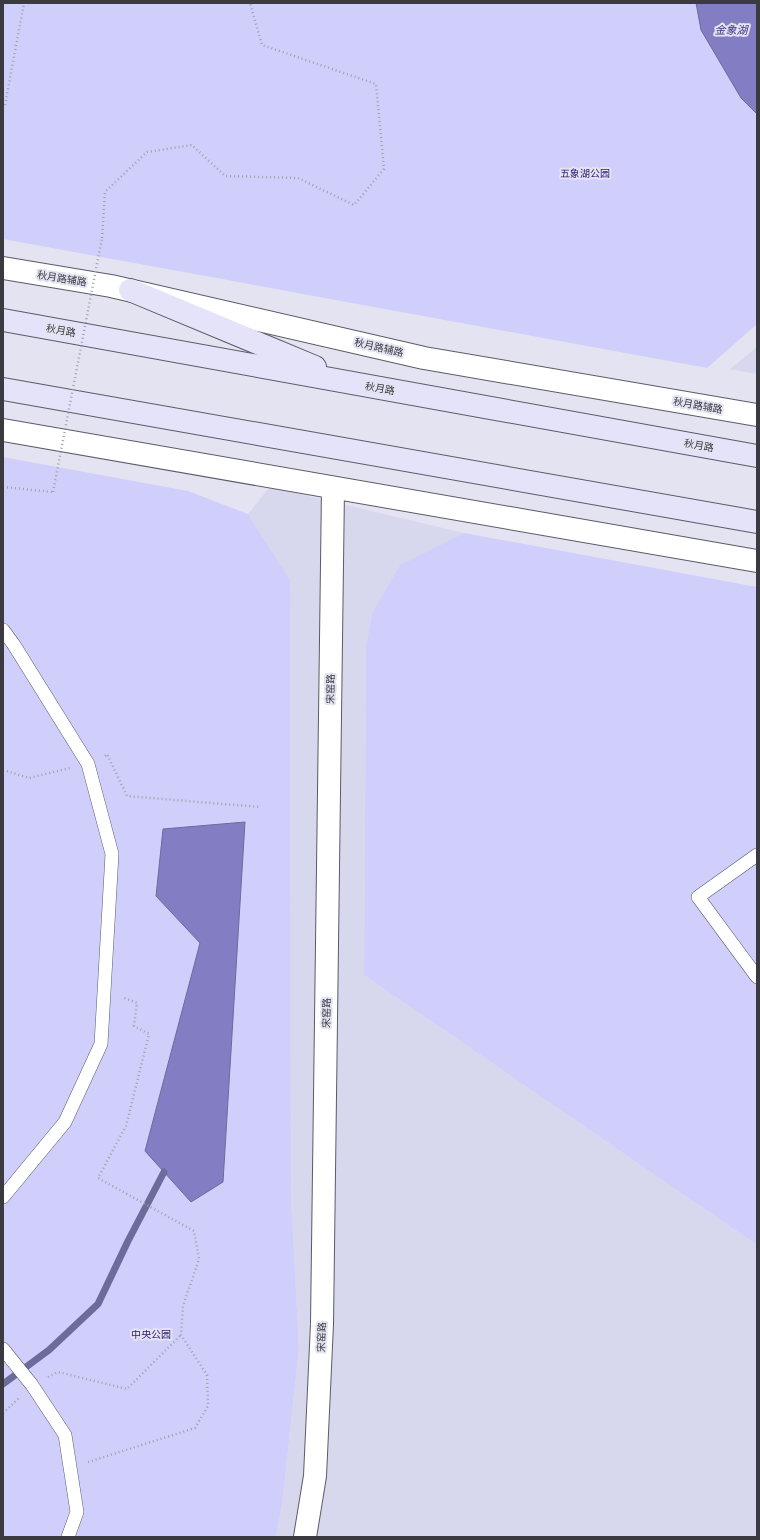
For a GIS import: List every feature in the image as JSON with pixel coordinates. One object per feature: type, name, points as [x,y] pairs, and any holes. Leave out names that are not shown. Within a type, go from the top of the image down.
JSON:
[{"type":"main road","points":[[130,290],[355,384]]},
{"type":"main road","name":"秋月路","points":[[3,320],[757,456]]},
{"type":"main road","points":[[3,389],[757,522]]},
{"type":"street","name":"秋月路辅路","points":[[3,268],[130,290],[424,358],[757,415]]},
{"type":"street","points":[[3,430],[757,561]]},
{"type":"street","name":"宋窑路","points":[[305,1537],[315,1476],[322,1324],[333,488]]},
{"type":"lane","points":[[3,630],[14,645],[88,764],[112,854],[101,1044],[65,1122],[3,1197]]},
{"type":"lane","points":[[757,855],[698,898],[757,977]]},
{"type":"lane","points":[[3,1349],[31,1385],[65,1435],[77,1512],[68,1537]]},
{"type":"path","points":[[5,106],[24,3]]},
{"type":"path","points":[[3,487],[52,492],[102,238],[105,192],[147,152],[192,145],[225,176],[298,178],[354,205],[384,169],[376,84],[262,45],[250,3]]},
{"type":"path","points":[[3,770],[29,778],[88,764],[108,754],[128,796],[260,807]]},
{"type":"path","points":[[70,1468],[195,1428],[208,1406],[207,1375],[181,1335],[183,1306],[199,1259],[194,1231],[98,1178],[126,1126],[149,1034],[134,1026],[137,1003],[105,991]]},
{"type":"path","points":[[3,1413],[31,1385],[58,1372],[127,1389],[181,1335]]},
{"type":"shaded area","points":[[757,347],[757,374],[730,369]]},
{"type":"shaded area","points":[[270,487],[464,533],[400,565],[372,613],[366,646],[364,975],[757,1245],[757,1537],[276,1537],[282,1505],[299,1349],[291,1196],[290,580],[248,514]]},
{"type":"green space","name":"五象湖公园","points":[[3,3],[757,3],[757,324],[707,368],[3,239]]},
{"type":"green space","name":"中央公园","points":[[3,457],[188,491],[248,514],[290,580],[291,1196],[299,1349],[282,1505],[276,1537],[3,1537]]},
{"type":"green space","points":[[464,533],[757,587],[757,1245],[364,975],[366,646],[372,613],[400,565]]},
{"type":"water","name":"金象湖","points":[[696,3],[757,3],[757,114],[741,98],[701,30]]},
{"type":"water","points":[[245,822],[223,1182],[191,1202],[145,1151],[200,943],[156,896],[163,829]]},
{"type":"waterway","points":[[3,1384],[49,1350],[98,1304],[128,1241],[164,1172]]}]
